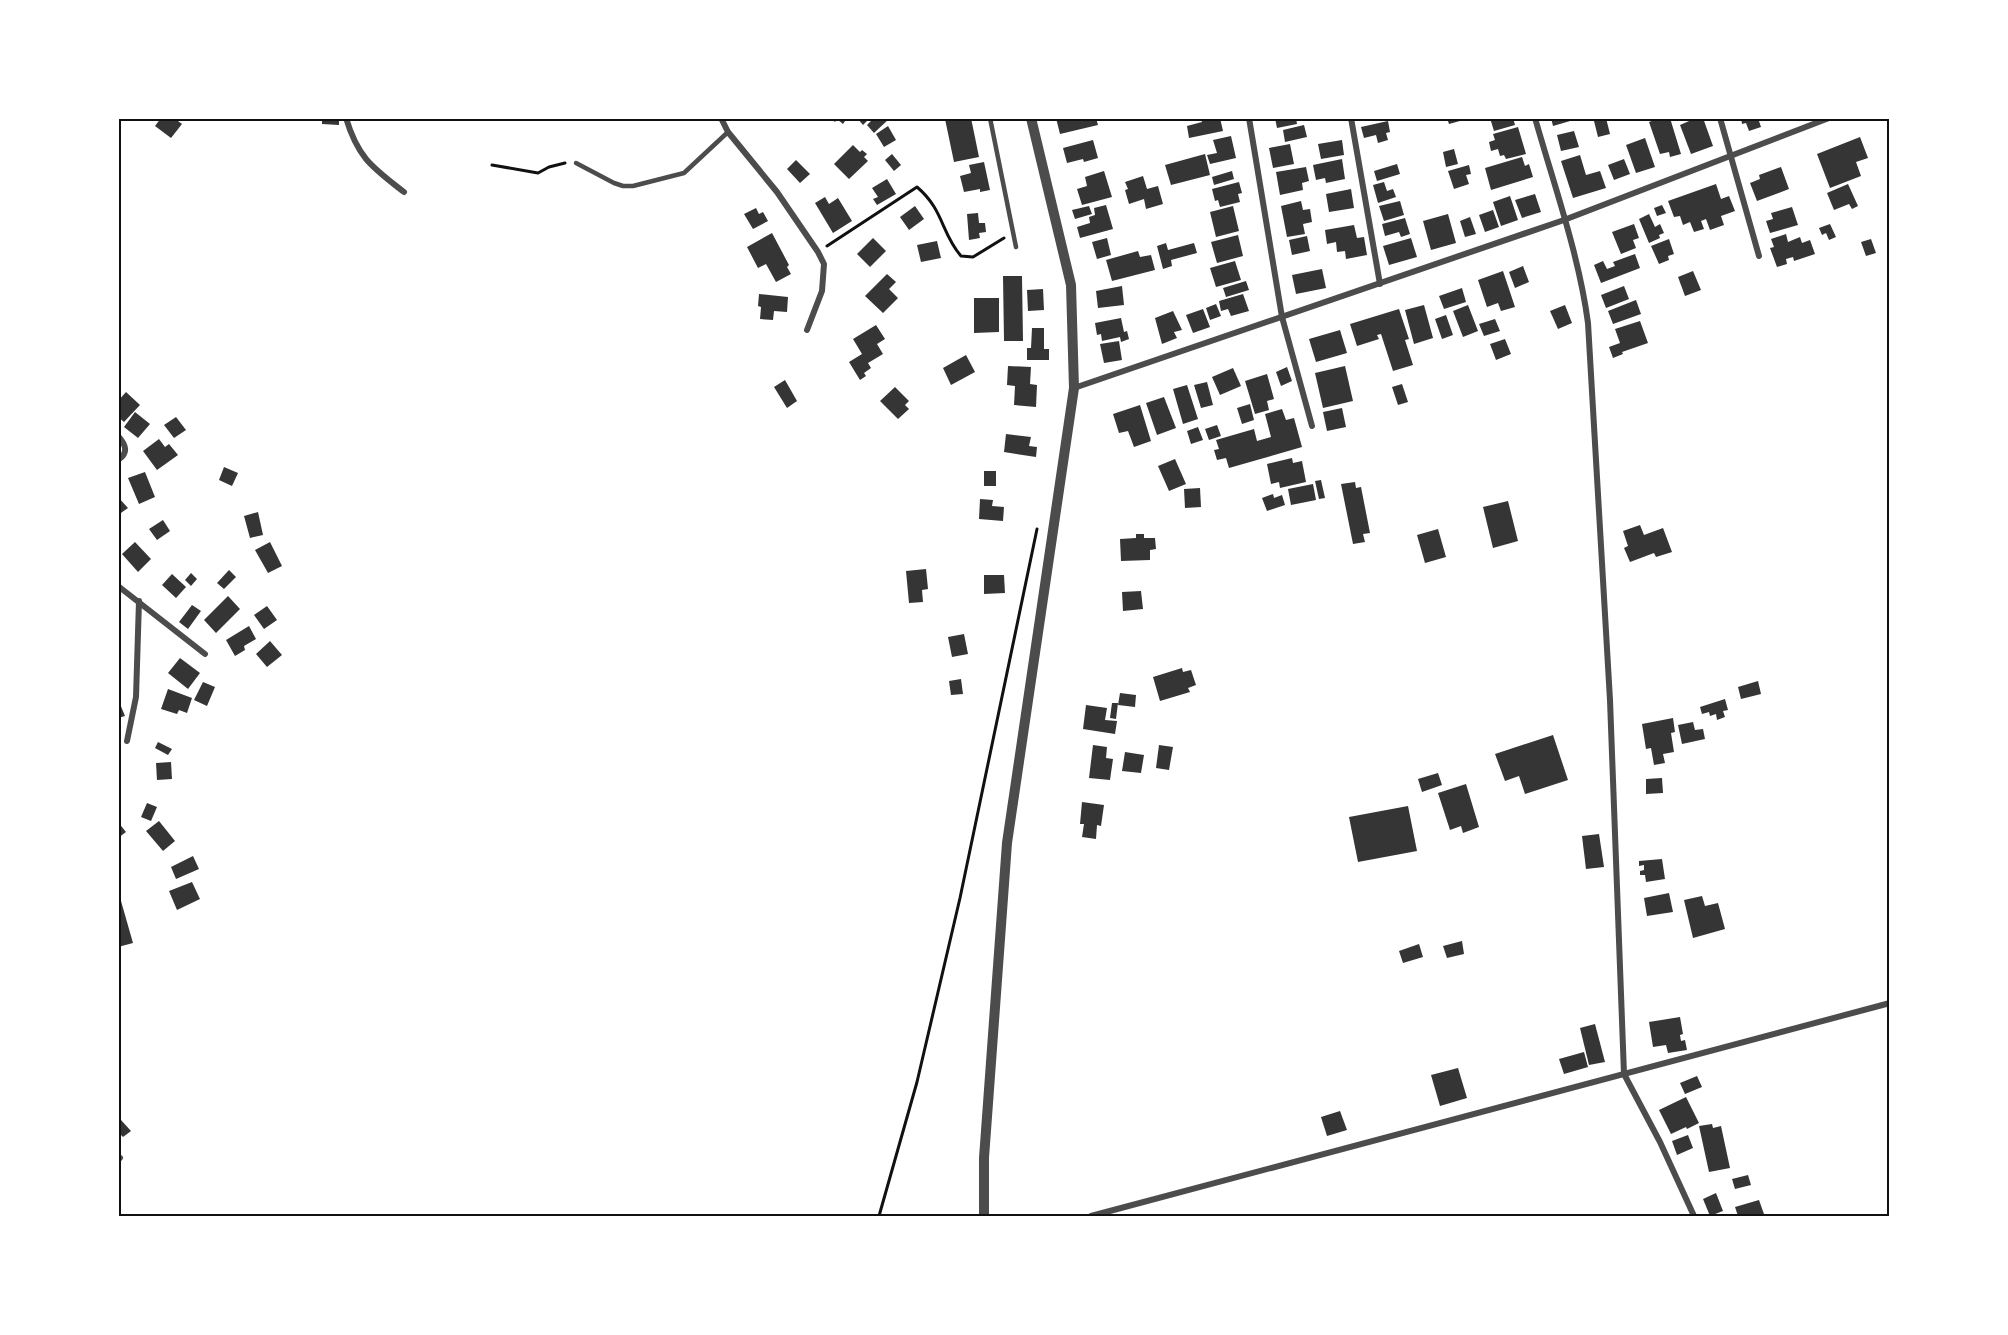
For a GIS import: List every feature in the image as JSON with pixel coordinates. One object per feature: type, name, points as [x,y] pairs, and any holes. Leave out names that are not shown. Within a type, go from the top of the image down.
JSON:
[{"type":"street","points":[[346,118],[360,153],[378,172],[404,192]]},
{"type":"street","points":[[721,118],[728,132],[777,192],[824,264],[825,275],[822,291],[807,330]]},
{"type":"street","points":[[984,1216],[984,1158],[1006,843],[1074,388],[1071,285],[1030,118]]},
{"type":"street","points":[[1249,118],[1282,317],[1312,426]]},
{"type":"street","points":[[1351,118],[1380,284]]},
{"type":"street","points":[[1535,118],[1585,301],[1590,346],[1610,700],[1624,1074],[1660,1142],[1694,1216]]},
{"type":"street","points":[[1720,118],[1759,256]]},
{"type":"street","points":[[1074,388],[1564,220],[1829,118]]},
{"type":"street","points":[[118,436],[124,442],[126,451],[124,456],[118,460]]},
{"type":"street","points":[[118,586],[205,654]]},
{"type":"street","points":[[127,741],[136,697],[139,601]]},
{"type":"street","points":[[1091,1216],[1890,1003]]},
{"type":"lane","points":[[990,118],[1016,247]]},
{"type":"lane","points":[[576,163],[614,183],[633,186],[684,173],[728,132]]},
{"type":"path","points":[[492,165],[538,173],[557,165],[576,163]]},
{"type":"path","points":[[818,252],[917,187],[930,198],[954,248],[961,256],[973,257],[1013,232]]},
{"type":"path","points":[[879,1216],[917,1082],[957,909],[1037,526]]},
{"type":"building","points":[[161,118],[174,118],[182,124],[171,138],[155,126]]},
{"type":"building","points":[[322,118],[339,118],[339,125],[322,124]]},
{"type":"building","points":[[830,118],[847,118],[843,124],[837,119],[835,122]]},
{"type":"building","points":[[857,118],[870,118],[863,125]]},
{"type":"building","points":[[874,118],[890,118],[874,133],[867,125]]},
{"type":"building","points":[[971,118],[979,157],[954,162],[945,119]]},
{"type":"building","points":[[1056,118],[1096,118],[1098,125],[1060,134]]},
{"type":"building","points":[[1201,118],[1220,118],[1223,131],[1189,138],[1187,126],[1202,122]]},
{"type":"building","points":[[1275,118],[1296,118],[1297,124],[1277,128]]},
{"type":"building","points":[[1447,118],[1467,118],[1467,119],[1449,124]]},
{"type":"building","points":[[1490,118],[1513,118],[1515,125],[1494,131]]},
{"type":"building","points":[[1551,118],[1577,118],[1577,119],[1553,126]]},
{"type":"building","points":[[1606,118],[1610,134],[1598,137],[1594,121]]},
{"type":"building","points":[[1660,118],[1670,118],[1681,154],[1670,157],[1669,152],[1660,154],[1649,122]]},
{"type":"building","points":[[1696,118],[1703,118],[1713,146],[1691,154],[1680,125]]},
{"type":"building","points":[[1741,118],[1766,119],[1759,121],[1761,127],[1749,131],[1746,123],[1742,124]]},
{"type":"building","points":[[1388,121],[1390,132],[1386,133],[1388,140],[1378,143],[1376,135],[1364,138],[1361,127]]},
{"type":"building","points":[[1304,125],[1307,137],[1285,142],[1283,130]]},
{"type":"building","points":[[888,126],[896,140],[884,147],[876,134]]},
{"type":"building","points":[[1518,127],[1526,154],[1506,159],[1504,155],[1500,156],[1498,149],[1491,151],[1489,142],[1495,140],[1493,134]]},
{"type":"building","points":[[1574,131],[1579,147],[1561,151],[1557,135]]},
{"type":"building","points":[[1231,136],[1236,158],[1210,164],[1207,155],[1217,153],[1213,140]]},
{"type":"building","points":[[1860,137],[1868,158],[1856,162],[1861,176],[1830,188],[1817,154]]},
{"type":"building","points":[[1645,138],[1655,167],[1636,173],[1626,145]]},
{"type":"building","points":[[1093,140],[1098,158],[1067,163],[1063,148]]},
{"type":"building","points":[[1342,140],[1344,155],[1321,159],[1318,144]]},
{"type":"building","points":[[1290,144],[1294,164],[1273,168],[1269,148]]},
{"type":"building","points":[[853,145],[860,152],[862,150],[867,154],[864,157],[868,161],[849,179],[834,164]]},
{"type":"building","points":[[1454,149],[1458,164],[1446,167],[1443,152]]},
{"type":"building","points":[[892,154],[901,165],[894,171],[885,160]]},
{"type":"building","points":[[1205,154],[1210,175],[1171,185],[1165,165]]},
{"type":"building","points":[[1580,155],[1586,175],[1600,171],[1606,188],[1573,198],[1561,161]]},
{"type":"building","points":[[1522,157],[1525,166],[1529,164],[1533,177],[1491,190],[1485,168]]},
{"type":"building","points":[[1342,159],[1345,179],[1326,183],[1325,178],[1316,180],[1313,165]]},
{"type":"building","points":[[1624,159],[1630,174],[1614,180],[1608,165]]},
{"type":"building","points":[[796,160],[810,174],[800,183],[787,169]]},
{"type":"building","points":[[984,162],[990,190],[964,192],[960,176],[971,173],[969,165]]},
{"type":"building","points":[[1397,164],[1400,174],[1377,181],[1374,171]]},
{"type":"building","points":[[1469,165],[1471,174],[1466,175],[1469,184],[1454,189],[1448,171]]},
{"type":"building","points":[[1306,167],[1309,181],[1302,183],[1303,190],[1280,195],[1276,172]]},
{"type":"building","points":[[1781,167],[1789,189],[1757,201],[1750,183],[1760,179],[1759,175]]},
{"type":"building","points":[[1104,171],[1112,197],[1082,205],[1077,189],[1087,186],[1085,177]]},
{"type":"building","points":[[1232,171],[1234,179],[1214,185],[1212,177]]},
{"type":"building","points":[[1143,176],[1147,189],[1158,186],[1163,204],[1146,209],[1144,199],[1129,204],[1125,182]]},
{"type":"building","points":[[887,179],[896,194],[877,205],[873,199],[878,197],[872,188]]},
{"type":"building","points":[[1239,182],[1242,193],[1238,194],[1240,202],[1220,207],[1218,200],[1215,201],[1212,189]]},
{"type":"building","points":[[1384,182],[1387,191],[1393,189],[1396,197],[1378,203],[1373,185]]},
{"type":"building","points":[[1716,184],[1721,199],[1729,196],[1735,211],[1721,216],[1724,225],[1710,230],[1706,219],[1701,221],[1704,229],[1694,232],[1690,222],[1683,225],[1680,216],[1674,217],[1668,201]]},
{"type":"building","points":[[1848,184],[1858,206],[1852,209],[1849,204],[1834,210],[1827,193]]},
{"type":"building","points":[[1351,189],[1354,208],[1329,212],[1326,194]]},
{"type":"building","points":[[1535,194],[1541,212],[1522,218],[1515,200]]},
{"type":"building","points":[[1510,196],[1518,220],[1501,226],[1493,202]]},
{"type":"building","points":[[825,197],[829,204],[838,198],[852,221],[833,233],[815,203]]},
{"type":"building","points":[[1301,201],[1303,210],[1310,209],[1312,222],[1303,224],[1305,234],[1287,237],[1281,206]]},
{"type":"building","points":[[1400,201],[1404,215],[1384,221],[1379,206]]},
{"type":"building","points":[[1106,205],[1113,229],[1080,238],[1077,227],[1090,223],[1089,217],[1095,215],[1094,208]]},
{"type":"building","points":[[1662,205],[1666,213],[1657,216],[1654,208]]},
{"type":"building","points":[[915,206],[924,219],[909,230],[900,217]]},
{"type":"building","points":[[1089,206],[1092,214],[1075,219],[1072,210]]},
{"type":"building","points":[[1233,206],[1239,231],[1216,237],[1210,212]]},
{"type":"building","points":[[1792,207],[1798,225],[1770,233],[1766,221],[1773,219],[1771,213]]},
{"type":"building","points":[[756,208],[759,214],[763,212],[768,221],[753,229],[744,214]]},
{"type":"building","points":[[1493,210],[1499,227],[1485,232],[1479,215]]},
{"type":"building","points":[[978,213],[979,223],[985,223],[986,232],[979,233],[980,238],[969,240],[967,214]]},
{"type":"building","points":[[1448,214],[1456,243],[1431,250],[1423,221]]},
{"type":"building","points":[[1649,214],[1655,227],[1660,224],[1664,233],[1659,235],[1660,238],[1649,243],[1639,219]]},
{"type":"building","points":[[1470,217],[1476,234],[1465,237],[1460,221]]},
{"type":"building","points":[[1405,218],[1410,234],[1401,237],[1399,232],[1385,236],[1382,224]]},
{"type":"building","points":[[1634,224],[1639,238],[1633,240],[1636,248],[1621,254],[1612,232]]},
{"type":"building","points":[[1830,224],[1836,237],[1829,240],[1826,233],[1822,235],[1819,228]]},
{"type":"building","points":[[1354,225],[1357,238],[1364,237],[1367,255],[1346,259],[1345,251],[1337,252],[1336,242],[1327,244],[1325,230]]},
{"type":"building","points":[[772,233],[789,265],[787,267],[791,274],[776,282],[766,264],[758,268],[747,247]]},
{"type":"building","points":[[1786,234],[1788,242],[1800,237],[1802,243],[1810,240],[1815,254],[1794,261],[1793,257],[1786,259],[1787,264],[1777,267],[1770,248],[1774,247],[1771,239]]},
{"type":"building","points":[[1238,235],[1243,256],[1217,263],[1211,242]]},
{"type":"building","points":[[1307,236],[1310,251],[1292,255],[1289,240]]},
{"type":"building","points":[[873,238],[886,251],[870,267],[857,254]]},
{"type":"building","points":[[1107,238],[1111,255],[1097,259],[1092,242]]},
{"type":"building","points":[[1411,238],[1417,257],[1389,265],[1383,246]]},
{"type":"building","points":[[1669,239],[1674,254],[1668,256],[1669,260],[1659,264],[1651,246]]},
{"type":"building","points":[[1871,239],[1876,253],[1866,256],[1861,242]]},
{"type":"building","points":[[937,241],[941,258],[921,262],[917,245]]},
{"type":"building","points":[[1166,243],[1168,250],[1194,243],[1197,253],[1171,260],[1172,266],[1163,269],[1157,246]]},
{"type":"building","points":[[1138,251],[1140,257],[1151,255],[1155,270],[1112,281],[1106,260]]},
{"type":"building","points":[[1635,254],[1640,268],[1601,283],[1594,265],[1603,261],[1607,269],[1615,266],[1613,262]]},
{"type":"building","points":[[1235,261],[1241,280],[1216,287],[1210,268]]},
{"type":"building","points":[[1523,266],[1529,282],[1515,288],[1509,272]]},
{"type":"building","points":[[1322,269],[1326,288],[1296,294],[1292,275]]},
{"type":"building","points":[[1503,271],[1515,307],[1501,311],[1498,303],[1487,307],[1478,280]]},
{"type":"building","points":[[1693,271],[1701,290],[1685,296],[1678,277]]},
{"type":"building","points":[[887,274],[896,282],[889,289],[898,298],[883,313],[865,296]]},
{"type":"building","points":[[1003,276],[1022,276],[1023,341],[1004,341]]},
{"type":"building","points":[[1246,281],[1249,290],[1226,297],[1223,288]]},
{"type":"building","points":[[1122,286],[1124,305],[1098,308],[1096,291]]},
{"type":"building","points":[[1624,286],[1629,299],[1606,308],[1601,295]]},
{"type":"building","points":[[1462,288],[1466,302],[1444,309],[1439,296]]},
{"type":"building","points":[[1043,289],[1044,310],[1028,311],[1027,290]]},
{"type":"building","points":[[759,294],[788,297],[787,312],[774,311],[773,320],[760,319]]},
{"type":"building","points":[[1243,294],[1249,311],[1231,316],[1228,309],[1221,311],[1219,301]]},
{"type":"building","points":[[974,298],[999,298],[999,332],[974,333]]},
{"type":"building","points":[[1636,300],[1641,314],[1613,324],[1608,311]]},
{"type":"building","points":[[1216,304],[1221,316],[1210,320],[1206,308]]},
{"type":"building","points":[[1424,305],[1433,338],[1414,344],[1405,310]]},
{"type":"building","points":[[1468,305],[1478,331],[1463,337],[1453,311]]},
{"type":"building","points":[[1565,305],[1572,323],[1558,329],[1550,311]]},
{"type":"building","points":[[1203,309],[1210,327],[1193,333],[1186,315]]},
{"type":"building","points":[[1399,309],[1409,339],[1405,340],[1413,365],[1393,371],[1381,334],[1377,335],[1379,339],[1357,346],[1350,324]]},
{"type":"building","points":[[1173,311],[1182,330],[1174,332],[1177,338],[1162,344],[1155,318]]},
{"type":"building","points":[[1446,315],[1453,335],[1442,339],[1435,319]]},
{"type":"building","points":[[1121,318],[1124,332],[1127,331],[1129,339],[1121,342],[1120,337],[1102,341],[1101,334],[1097,335],[1095,323]]},
{"type":"building","points":[[1495,319],[1500,331],[1484,336],[1479,324]]},
{"type":"building","points":[[1640,321],[1648,343],[1622,352],[1623,354],[1613,358],[1609,347],[1620,343],[1615,329]]},
{"type":"building","points":[[876,325],[885,339],[877,344],[883,354],[868,363],[871,368],[860,380],[849,362],[862,354],[853,339]]},
{"type":"building","points":[[1032,328],[1044,328],[1044,349],[1049,349],[1049,360],[1027,360],[1027,348],[1031,348]]},
{"type":"building","points":[[1340,330],[1347,353],[1316,362],[1309,339]]},
{"type":"building","points":[[1505,339],[1511,354],[1496,360],[1490,344]]},
{"type":"building","points":[[1119,341],[1122,360],[1104,363],[1100,344]]},
{"type":"building","points":[[966,355],[975,372],[951,385],[943,368]]},
{"type":"building","points":[[1008,366],[1031,367],[1030,384],[1037,385],[1036,407],[1014,405],[1015,386],[1007,385]]},
{"type":"building","points":[[1345,366],[1353,401],[1323,408],[1315,373]]},
{"type":"building","points":[[1287,367],[1292,381],[1281,386],[1276,372]]},
{"type":"building","points":[[1233,368],[1241,386],[1220,395],[1212,377]]},
{"type":"building","points":[[1267,374],[1274,399],[1267,401],[1269,410],[1255,414],[1245,381]]},
{"type":"building","points":[[785,380],[797,401],[787,408],[774,387]]},
{"type":"building","points":[[1207,382],[1213,405],[1201,408],[1194,385]]},
{"type":"building","points":[[1402,384],[1408,402],[1398,405],[1392,387]]},
{"type":"building","points":[[1187,385],[1198,419],[1183,424],[1173,389]]},
{"type":"building","points":[[895,387],[909,401],[905,405],[909,409],[898,419],[880,401]]},
{"type":"building","points":[[126,392],[140,405],[124,422],[118,417],[118,401]]},
{"type":"building","points":[[1164,397],[1176,428],[1157,435],[1146,403]]},
{"type":"building","points":[[1250,404],[1254,420],[1242,424],[1237,408]]},
{"type":"building","points":[[1140,405],[1151,441],[1134,447],[1128,431],[1119,433],[1113,414]]},
{"type":"building","points":[[1342,408],[1346,427],[1327,431],[1323,412]]},
{"type":"building","points":[[1282,409],[1286,420],[1294,418],[1302,447],[1229,468],[1226,458],[1217,460],[1214,450],[1219,449],[1216,440],[1254,429],[1257,441],[1271,437],[1265,414]]},
{"type":"building","points":[[135,412],[150,424],[138,438],[124,427]]},
{"type":"building","points":[[176,417],[186,430],[174,438],[164,425]]},
{"type":"building","points":[[1217,425],[1221,436],[1209,440],[1205,429]]},
{"type":"building","points":[[1198,427],[1203,440],[1191,444],[1187,431]]},
{"type":"building","points":[[1006,434],[1031,437],[1029,446],[1037,447],[1036,457],[1004,452]]},
{"type":"building","points":[[159,439],[165,447],[169,444],[178,455],[157,470],[143,451]]},
{"type":"building","points":[[1292,458],[1293,463],[1302,461],[1306,482],[1280,488],[1279,482],[1271,484],[1267,464]]},
{"type":"building","points":[[1175,459],[1186,484],[1169,491],[1158,466]]},
{"type":"building","points":[[224,467],[238,473],[232,486],[219,480]]},
{"type":"building","points":[[984,471],[996,471],[996,486],[984,486]]},
{"type":"building","points":[[145,472],[155,497],[139,504],[128,478]]},
{"type":"building","points":[[1321,480],[1325,498],[1319,499],[1315,481]]},
{"type":"building","points":[[1355,482],[1356,488],[1361,487],[1370,533],[1363,534],[1365,542],[1353,544],[1341,484]]},
{"type":"building","points":[[1313,484],[1316,500],[1291,505],[1288,489]]},
{"type":"building","points":[[1200,488],[1201,507],[1185,508],[1184,489]]},
{"type":"building","points":[[1273,494],[1274,498],[1282,495],[1285,505],[1267,511],[1262,498]]},
{"type":"building","points":[[118,497],[128,508],[118,515]]},
{"type":"building","points":[[980,499],[993,500],[992,506],[1004,507],[1003,521],[979,519]]},
{"type":"building","points":[[1508,501],[1518,541],[1493,548],[1483,507]]},
{"type":"building","points":[[258,512],[263,535],[250,538],[244,516]]},
{"type":"building","points":[[163,520],[170,531],[157,540],[149,529]]},
{"type":"building","points":[[1640,525],[1644,535],[1663,528],[1672,552],[1656,557],[1654,553],[1630,562],[1624,548],[1628,546],[1623,531]]},
{"type":"building","points":[[1438,529],[1446,557],[1425,563],[1417,535]]},
{"type":"building","points":[[1136,534],[1144,534],[1144,538],[1155,538],[1156,549],[1150,550],[1150,560],[1121,561],[1120,539],[1136,538]]},
{"type":"building","points":[[135,542],[151,559],[138,572],[122,554]]},
{"type":"building","points":[[270,542],[282,566],[268,573],[255,550]]},
{"type":"building","points":[[926,569],[928,589],[922,590],[923,602],[909,603],[906,571]]},
{"type":"building","points":[[229,570],[236,577],[224,589],[217,583]]},
{"type":"building","points":[[191,573],[197,579],[191,586],[185,580]]},
{"type":"building","points":[[172,574],[186,587],[176,598],[162,585]]},
{"type":"building","points":[[984,575],[1004,575],[1005,593],[984,594]]},
{"type":"building","points":[[1141,591],[1143,609],[1123,611],[1122,592]]},
{"type":"building","points":[[228,596],[240,609],[216,633],[204,620]]},
{"type":"building","points":[[192,605],[201,611],[188,629],[179,622]]},
{"type":"building","points":[[267,606],[277,620],[264,629],[254,615]]},
{"type":"building","points":[[249,626],[256,639],[244,646],[245,650],[235,656],[226,640]]},
{"type":"building","points":[[964,634],[968,654],[952,657],[948,637]]},
{"type":"building","points":[[270,641],[282,655],[267,667],[256,654]]},
{"type":"building","points":[[180,658],[200,673],[188,689],[168,673]]},
{"type":"building","points":[[1182,668],[1183,672],[1191,670],[1196,685],[1188,688],[1190,692],[1160,701],[1153,677]]},
{"type":"building","points":[[961,679],[963,694],[951,695],[949,681]]},
{"type":"building","points":[[1758,681],[1761,694],[1741,699],[1738,687]]},
{"type":"building","points":[[203,682],[215,687],[207,706],[194,700]]},
{"type":"building","points":[[168,689],[192,698],[187,713],[179,710],[177,714],[161,709]]},
{"type":"building","points":[[1120,693],[1136,695],[1135,707],[1118,705]]},
{"type":"building","points":[[118,699],[125,716],[118,718]]},
{"type":"building","points":[[1725,699],[1728,710],[1723,711],[1725,717],[1717,720],[1716,714],[1710,716],[1709,712],[1702,714],[1700,707]]},
{"type":"building","points":[[1112,703],[1118,703],[1116,719],[1110,718]]},
{"type":"building","points":[[1086,705],[1107,708],[1105,720],[1117,721],[1115,734],[1083,729]]},
{"type":"building","points":[[1673,718],[1675,732],[1671,733],[1674,752],[1663,754],[1665,763],[1654,765],[1651,748],[1646,749],[1642,724]]},
{"type":"building","points":[[1693,722],[1695,730],[1703,729],[1705,739],[1682,744],[1678,725]]},
{"type":"building","points":[[1553,735],[1568,780],[1525,794],[1519,776],[1505,781],[1495,754]]},
{"type":"building","points":[[158,742],[172,749],[168,755],[155,748]]},
{"type":"building","points":[[1093,745],[1107,747],[1106,758],[1113,759],[1110,780],[1089,778]]},
{"type":"building","points":[[1159,745],[1173,747],[1169,770],[1156,768]]},
{"type":"building","points":[[1125,752],[1144,755],[1141,773],[1122,771]]},
{"type":"building","points":[[171,762],[172,779],[157,780],[156,763]]},
{"type":"building","points":[[1438,773],[1442,785],[1422,792],[1418,779]]},
{"type":"building","points":[[1662,778],[1663,793],[1646,794],[1646,779]]},
{"type":"building","points":[[1466,784],[1479,827],[1463,833],[1461,826],[1450,830],[1438,793]]},
{"type":"building","points":[[1082,802],[1104,805],[1101,826],[1097,825],[1096,839],[1082,837],[1084,824],[1080,824]]},
{"type":"building","points":[[147,803],[157,807],[151,821],[141,817]]},
{"type":"building","points":[[1408,806],[1417,851],[1358,862],[1349,817]]},
{"type":"building","points":[[159,821],[175,841],[163,851],[146,831]]},
{"type":"building","points":[[118,822],[126,832],[118,838]]},
{"type":"building","points":[[1599,834],[1604,867],[1586,869],[1582,836]]},
{"type":"building","points":[[193,856],[199,869],[176,879],[171,867]]},
{"type":"building","points":[[1662,859],[1665,879],[1646,882],[1645,875],[1640,875],[1640,871],[1644,870],[1644,865],[1639,866],[1639,861]]},
{"type":"building","points":[[192,882],[200,899],[177,910],[169,891]]},
{"type":"building","points":[[1669,893],[1673,912],[1647,916],[1644,898]]},
{"type":"building","points":[[1702,896],[1705,906],[1718,903],[1725,929],[1693,938],[1684,900]]},
{"type":"building","points":[[121,901],[133,943],[118,947],[118,902]]},
{"type":"building","points":[[1462,941],[1464,954],[1447,958],[1443,946]]},
{"type":"building","points":[[1419,944],[1423,957],[1403,963],[1399,951]]},
{"type":"building","points":[[1680,1017],[1683,1034],[1680,1035],[1681,1041],[1685,1040],[1687,1050],[1668,1053],[1666,1045],[1653,1047],[1649,1022]]},
{"type":"building","points":[[1595,1024],[1605,1062],[1589,1065],[1580,1028]]},
{"type":"building","points":[[1584,1052],[1588,1067],[1564,1074],[1559,1059]]},
{"type":"building","points":[[1458,1068],[1467,1098],[1440,1106],[1431,1075]]},
{"type":"building","points":[[1697,1076],[1702,1087],[1685,1094],[1680,1083]]},
{"type":"building","points":[[1686,1097],[1699,1123],[1671,1134],[1659,1110]]},
{"type":"building","points":[[1340,1111],[1347,1130],[1327,1136],[1321,1117]]},
{"type":"building","points":[[121,1120],[131,1131],[123,1137],[118,1132],[118,1122]]},
{"type":"building","points":[[1712,1124],[1713,1128],[1721,1126],[1730,1168],[1709,1172],[1699,1126]]},
{"type":"building","points":[[1688,1135],[1693,1148],[1677,1155],[1672,1141]]},
{"type":"building","points":[[1748,1175],[1751,1185],[1735,1189],[1732,1179]]},
{"type":"building","points":[[1716,1193],[1723,1211],[1710,1216],[1703,1199]]},
{"type":"building","points":[[1759,1200],[1764,1214],[1738,1216],[1735,1207]]}]
